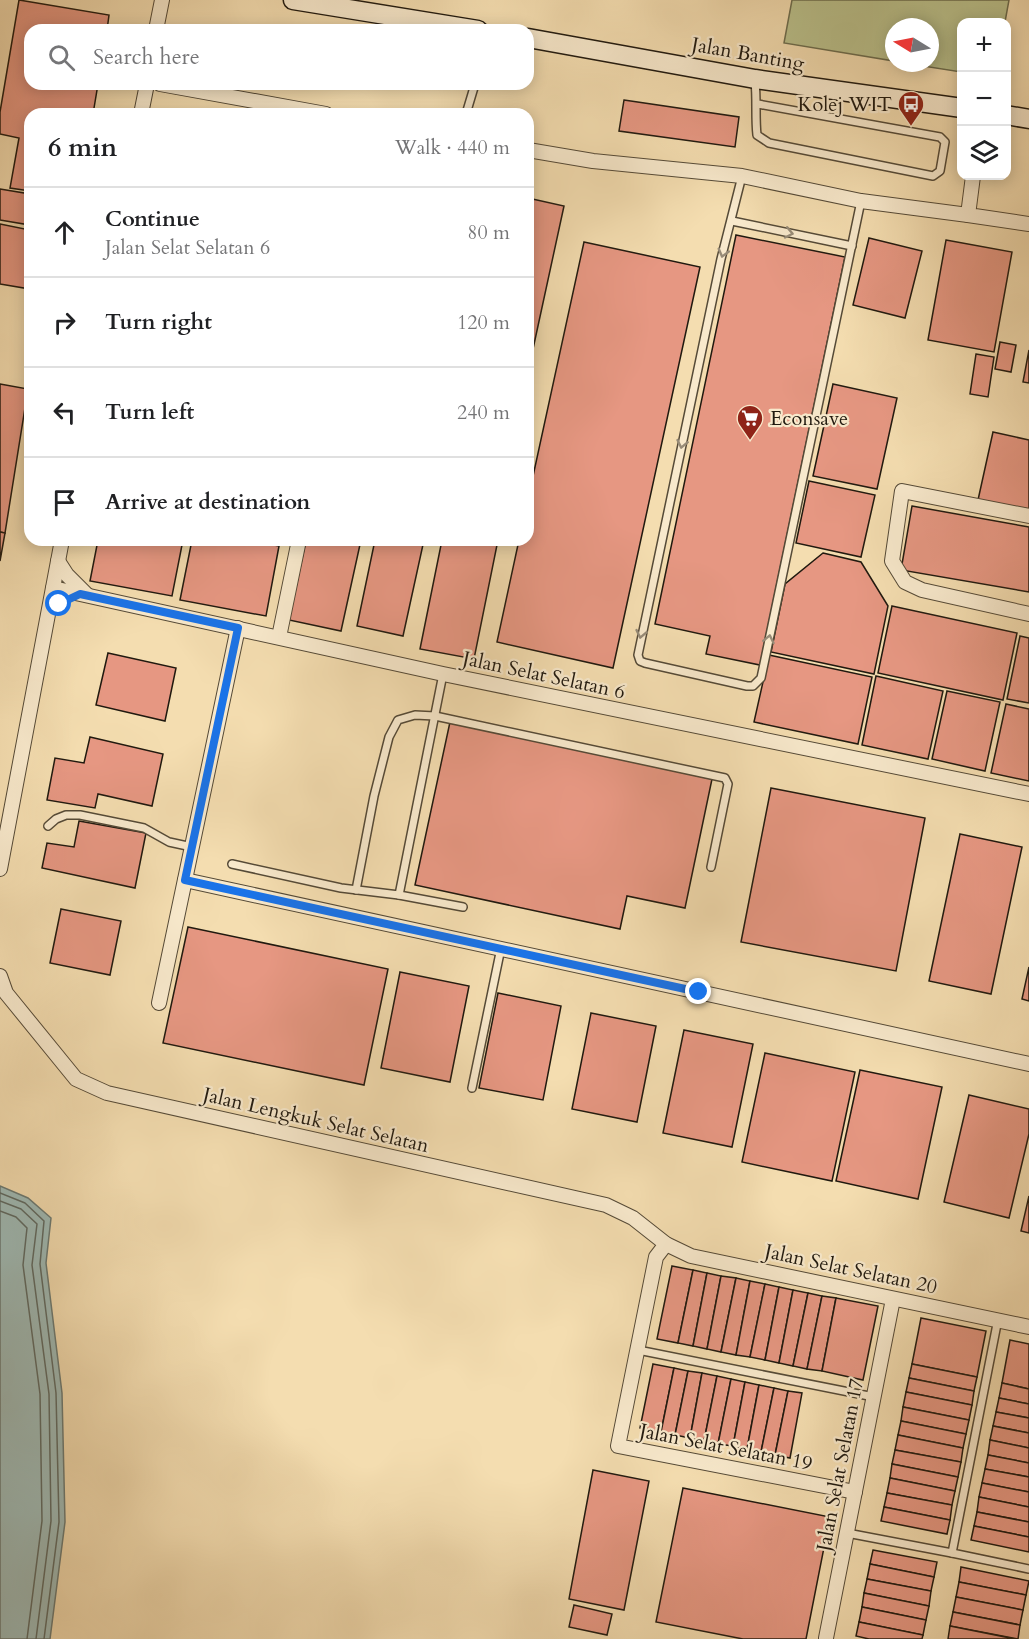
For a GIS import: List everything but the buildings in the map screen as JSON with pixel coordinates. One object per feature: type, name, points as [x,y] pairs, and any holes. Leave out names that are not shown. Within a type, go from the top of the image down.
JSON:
[{"type":"main road","points":[[293,0],[441,24]]},
{"type":"main road","name":"Jalan Banting","points":[[534,39],[755,79],[957,107]]},
{"type":"main road","points":[[1011,116],[1029,119]]},
{"type":"street","points":[[157,24],[162,0]]},
{"type":"street","points":[[142,108],[146,90]]},
{"type":"street","points":[[193,90],[293,108]]},
{"type":"street","points":[[534,151],[593,161],[742,176],[861,201],[1029,224]]},
{"type":"street","points":[[968,215],[972,180]]},
{"type":"street","points":[[1029,516],[902,491],[892,561],[905,582],[922,590],[1029,614]]},
{"type":"street","points":[[0,869],[61,546]]},
{"type":"street","points":[[279,637],[298,546]]},
{"type":"street","points":[[50,610],[84,595],[58,561]]},
{"type":"street","name":"Jalan Selat Selatan 6","points":[[53,588],[443,674],[1029,794]]},
{"type":"street","points":[[159,1003],[238,628]]},
{"type":"street","points":[[185,880],[1029,1064]]},
{"type":"street","name":"Jalan Lengkuk Selat Selatan","points":[[0,976],[6,993],[76,1079],[107,1093],[606,1205],[633,1218],[666,1244]]},
{"type":"street","name":"Jalan Selat Selatan 20","points":[[666,1244],[691,1256],[1029,1327]]},
{"type":"street","name":"Jalan Selat Selatan 19","points":[[666,1244],[656,1257],[618,1446],[855,1492]]},
{"type":"street","name":"Jalan Selat Selatan 17","points":[[826,1638],[893,1299]]},
{"type":"lane","points":[[755,79],[758,104],[755,120],[758,135],[769,143],[933,176],[940,171],[945,142],[940,137],[758,104]]},
{"type":"lane","points":[[468,108],[473,90]]},
{"type":"lane","points":[[742,176],[721,259],[638,655],[640,661],[645,663],[747,686],[753,686],[761,678],[861,201]]},
{"type":"lane","points":[[732,221],[852,246]]},
{"type":"lane","points":[[399,895],[443,674]]},
{"type":"lane","points":[[356,890],[388,737],[398,720],[415,715],[435,716],[725,778],[728,784],[711,867]]},
{"type":"lane","points":[[48,826],[56,819],[66,815],[80,815],[144,828],[170,842],[192,847]]},
{"type":"lane","points":[[232,864],[356,890],[399,895],[463,907]]},
{"type":"lane","points":[[472,1088],[501,948]]},
{"type":"lane","points":[[952,1553],[998,1319]]},
{"type":"lane","points":[[638,1350],[874,1397]]},
{"type":"lane","points":[[847,1533],[1029,1569]]},
{"type":"green space","points":[[792,0],[1009,0],[1006,18],[957,18],[957,71],[939,69],[939,18],[885,18],[885,60],[784,43]]},
{"type":"water","points":[[0,1186],[28,1198],[51,1218],[46,1263],[62,1393],[65,1522],[50,1639],[0,1639]]},
{"type":"place","name":"Kolej WIT","points":[[911,127]]},
{"type":"place","name":"Econsave","points":[[750,441]]},
{"type":"route","points":[[59,604],[80,594],[238,628],[185,880],[699,992]]}]
